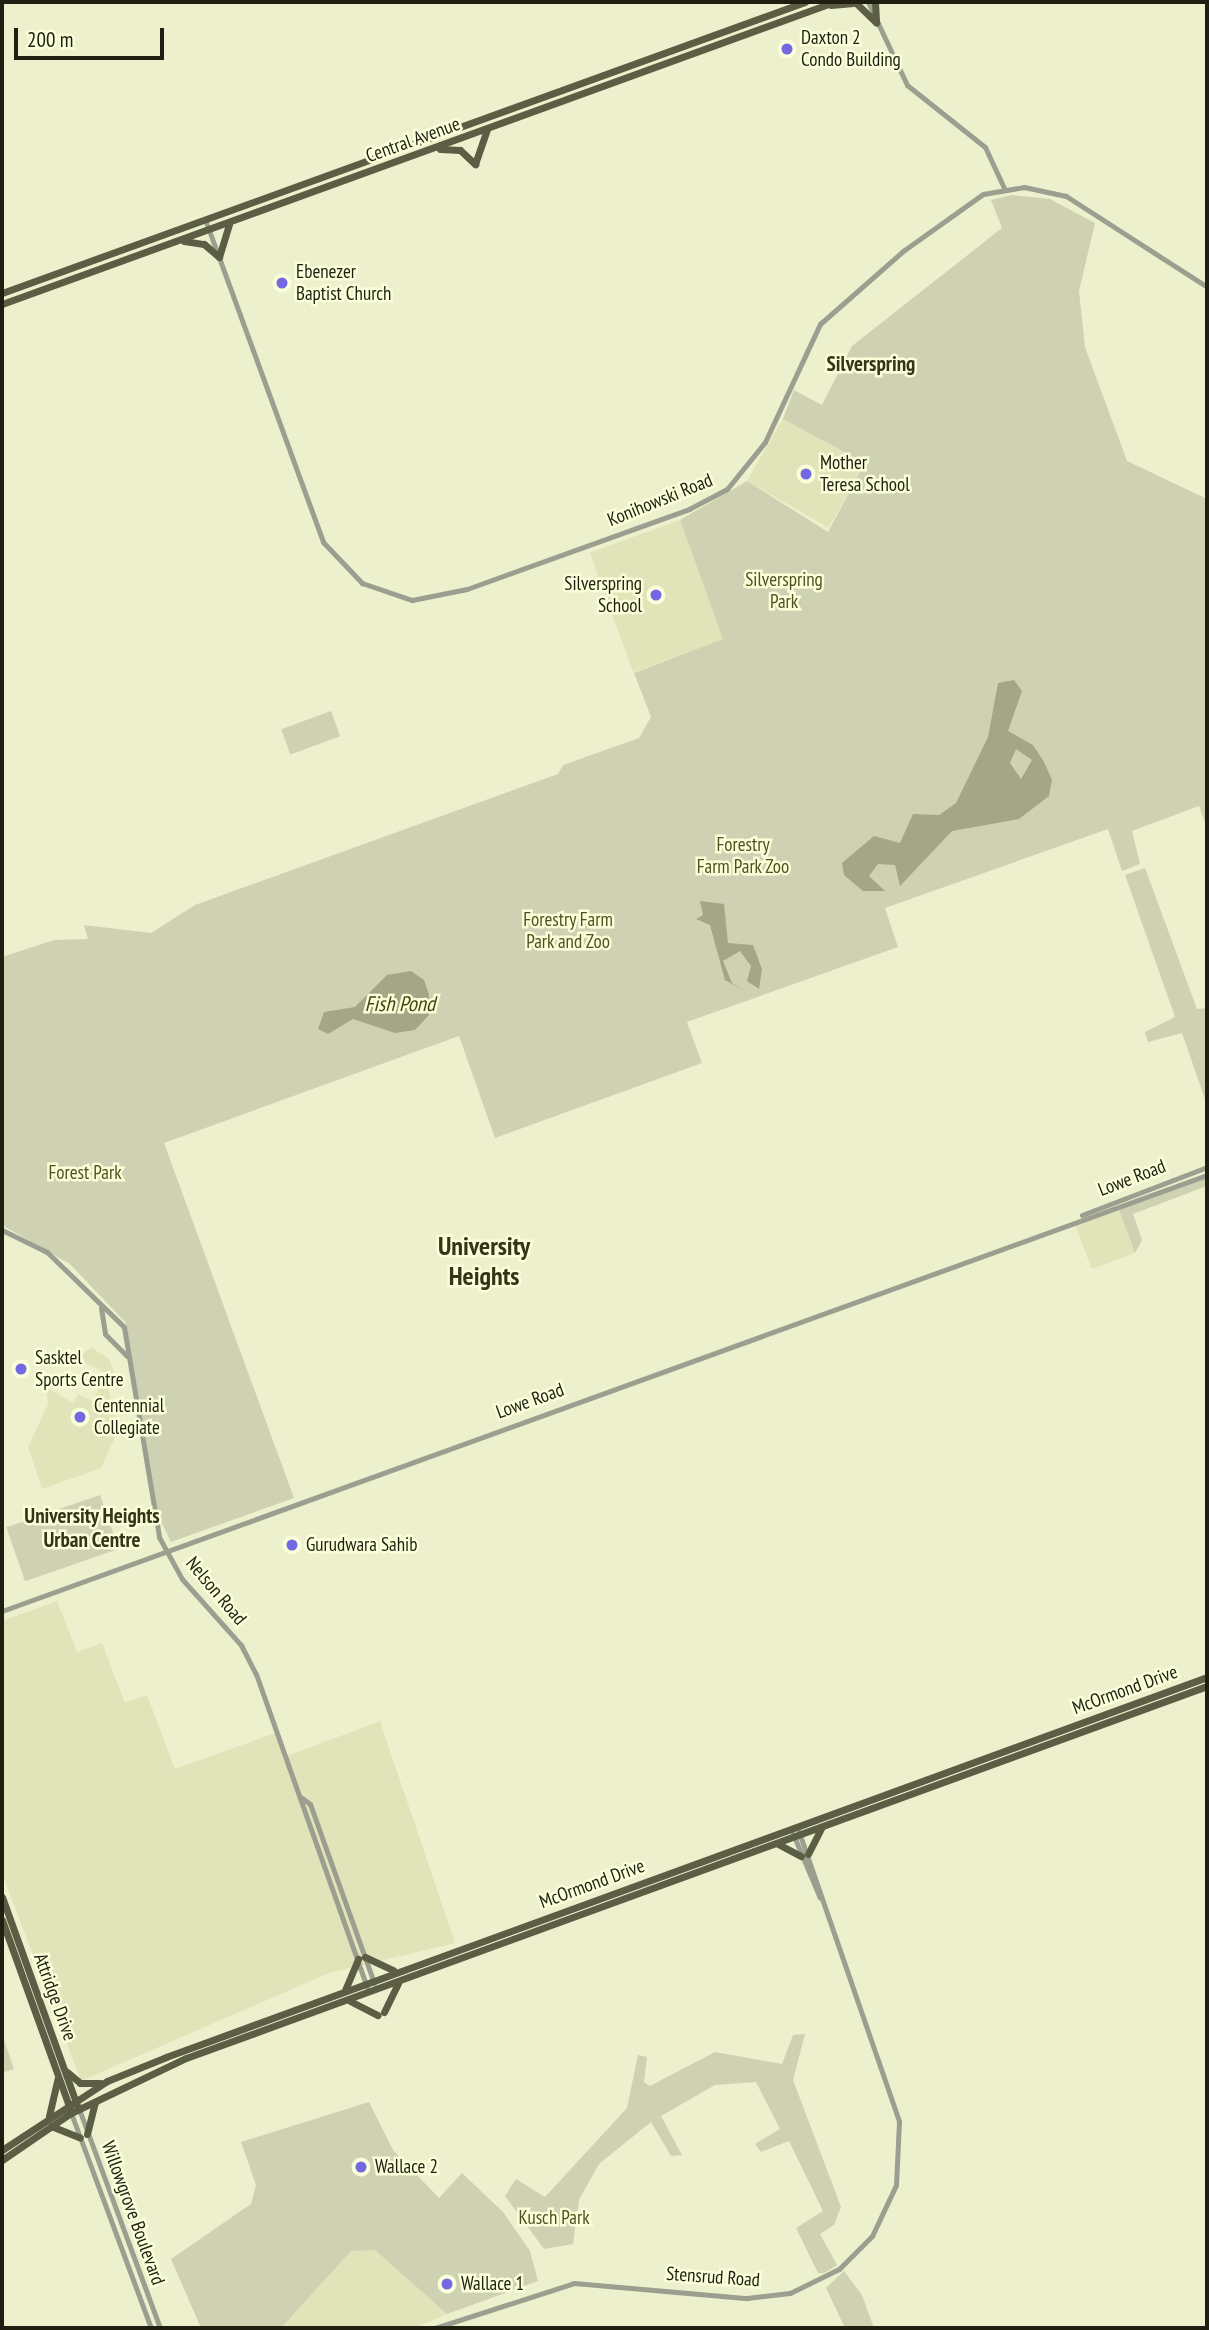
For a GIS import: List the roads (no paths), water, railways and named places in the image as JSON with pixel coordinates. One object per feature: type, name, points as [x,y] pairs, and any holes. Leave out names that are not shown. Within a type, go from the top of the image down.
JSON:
[{"type":"main road","name":"Central Avenue","points":[[2,293],[206,222],[806,2]]},
{"type":"main road","name":"Central Avenue","points":[[2,304],[834,2]]},
{"type":"main road","points":[[876,2],[876,22]]},
{"type":"main road","points":[[823,6],[856,4],[876,22]]},
{"type":"main road","points":[[433,149],[460,150],[475,164],[487,129]]},
{"type":"main road","points":[[179,241],[202,243],[219,257],[230,222]]},
{"type":"main road","name":"McOrmond Drive","points":[[74,2107],[344,1996],[796,1832],[1207,1677]]},
{"type":"main road","name":"McOrmond Drive","points":[[402,1974],[777,1844],[796,1832],[822,1827],[1207,1686]]},
{"type":"main road","points":[[777,1844],[804,1855],[822,1827]]},
{"type":"main road","name":"Attridge Drive","points":[[2,1896],[64,2068],[74,2107]]},
{"type":"main road","name":"Attridge Drive","points":[[2,1920],[58,2076],[74,2107]]},
{"type":"main road","points":[[361,1958],[384,1971],[402,1974],[390,1990],[381,2013],[344,1996],[361,1958]]},
{"type":"main road","name":"McOrmond Drive","points":[[2,2150],[74,2107],[107,2081],[233,2032],[344,1996]]},
{"type":"main road","points":[[223,2045],[233,2032]]},
{"type":"main road","points":[[64,2068],[80,2083],[107,2081]]},
{"type":"main road","points":[[58,2076],[49,2122],[83,2136],[99,2098]]},
{"type":"main road","name":"McOrmond Drive","points":[[2,2160],[49,2122]]},
{"type":"street","points":[[868,2],[907,85],[985,147],[1004,188]]},
{"type":"street","name":"Konihowski Road","points":[[206,222],[323,542],[362,583],[394,597],[431,600],[675,515],[727,489],[765,442],[810,340],[833,309],[965,203],[1004,188],[1066,196],[1207,287]]},
{"type":"street","name":"Lowe Road","points":[[2,1611],[1070,1221],[1207,1167]]},
{"type":"street","name":"Lowe Road","points":[[1070,1221],[1207,1175]]},
{"type":"street","name":"Nelson Road","points":[[2,1230],[47,1252],[115,1320],[123,1336],[149,1503],[166,1552],[249,1659],[371,1986]]},
{"type":"street","name":"Nelson Road","points":[[99,1305],[105,1327],[127,1356]]},
{"type":"street","points":[[105,1327],[115,1320]]},
{"type":"street","points":[[114,1341],[123,1336]]},
{"type":"street","name":"Nelson Road","points":[[302,1798],[310,1804],[361,1958]]},
{"type":"street","name":"Stensrud Road","points":[[435,2328],[573,2283],[734,2298],[782,2294],[831,2274],[860,2250],[894,2194],[900,2131],[796,1832]]},
{"type":"street","name":"Willowgrove Boulevard","points":[[74,2107],[150,2328]]},
{"type":"street","name":"Willowgrove Boulevard","points":[[83,2136],[160,2328]]},
{"type":"water","points":[[1014,680],[1022,691],[1008,731],[1033,745],[1044,762],[1052,780],[1049,796],[1019,819],[952,831],[900,886],[895,865],[878,864],[869,876],[885,891],[863,891],[844,875],[842,863],[874,836],[900,843],[913,814],[939,815],[956,803],[988,737],[998,683]],"holes":[[[1016,749],[1032,760],[1021,779],[1010,763]]]},
{"type":"water","points":[[700,901],[724,904],[728,943],[753,945],[762,969],[759,989],[747,981],[751,966],[740,951],[723,961],[732,983],[745,991],[725,980],[710,925],[696,919],[703,915]]},
{"type":"water","name":"Fish Pond","points":[[411,971],[424,980],[429,995],[429,1015],[415,1030],[395,1033],[353,1019],[328,1034],[318,1029],[324,1012],[355,1007],[387,975]]},
{"type":"place","name":"Daxton 2 Condo Building","points":[[787,49]]},
{"type":"place","name":"Ebenezer Baptist Church","points":[[282,283]]},
{"type":"place","name":"Mother Teresa School","points":[[806,474]]},
{"type":"place","name":"Silverspring School","points":[[656,595]]},
{"type":"place","name":"Sasktel Sports Centre","points":[[21,1369]]},
{"type":"place","name":"Centennial Collegiate","points":[[80,1417]]},
{"type":"place","name":"Gurudwara Sahib","points":[[292,1545]]},
{"type":"place","name":"Wallace 2","points":[[361,2167]]},
{"type":"place","name":"Wallace 1","points":[[447,2284]]},
{"type":"district","name":"Silverspring","points":[[871,364]]},
{"type":"district","name":"University Heights","points":[[484,1261]]},
{"type":"district","name":"University Heights Urban Centre","points":[[92,1528]]},
{"type":"park label","name":"Silverspring Park","points":[[784,591]]},
{"type":"park label","name":"Forestry Farm Park Zoo","points":[[743,856]]},
{"type":"park label","name":"Forestry Farm Park and Zoo","points":[[568,931]]},
{"type":"park label","name":"Forest Park","points":[[85,1173]]},
{"type":"park label","name":"Kusch Park","points":[[554,2218]]}]
